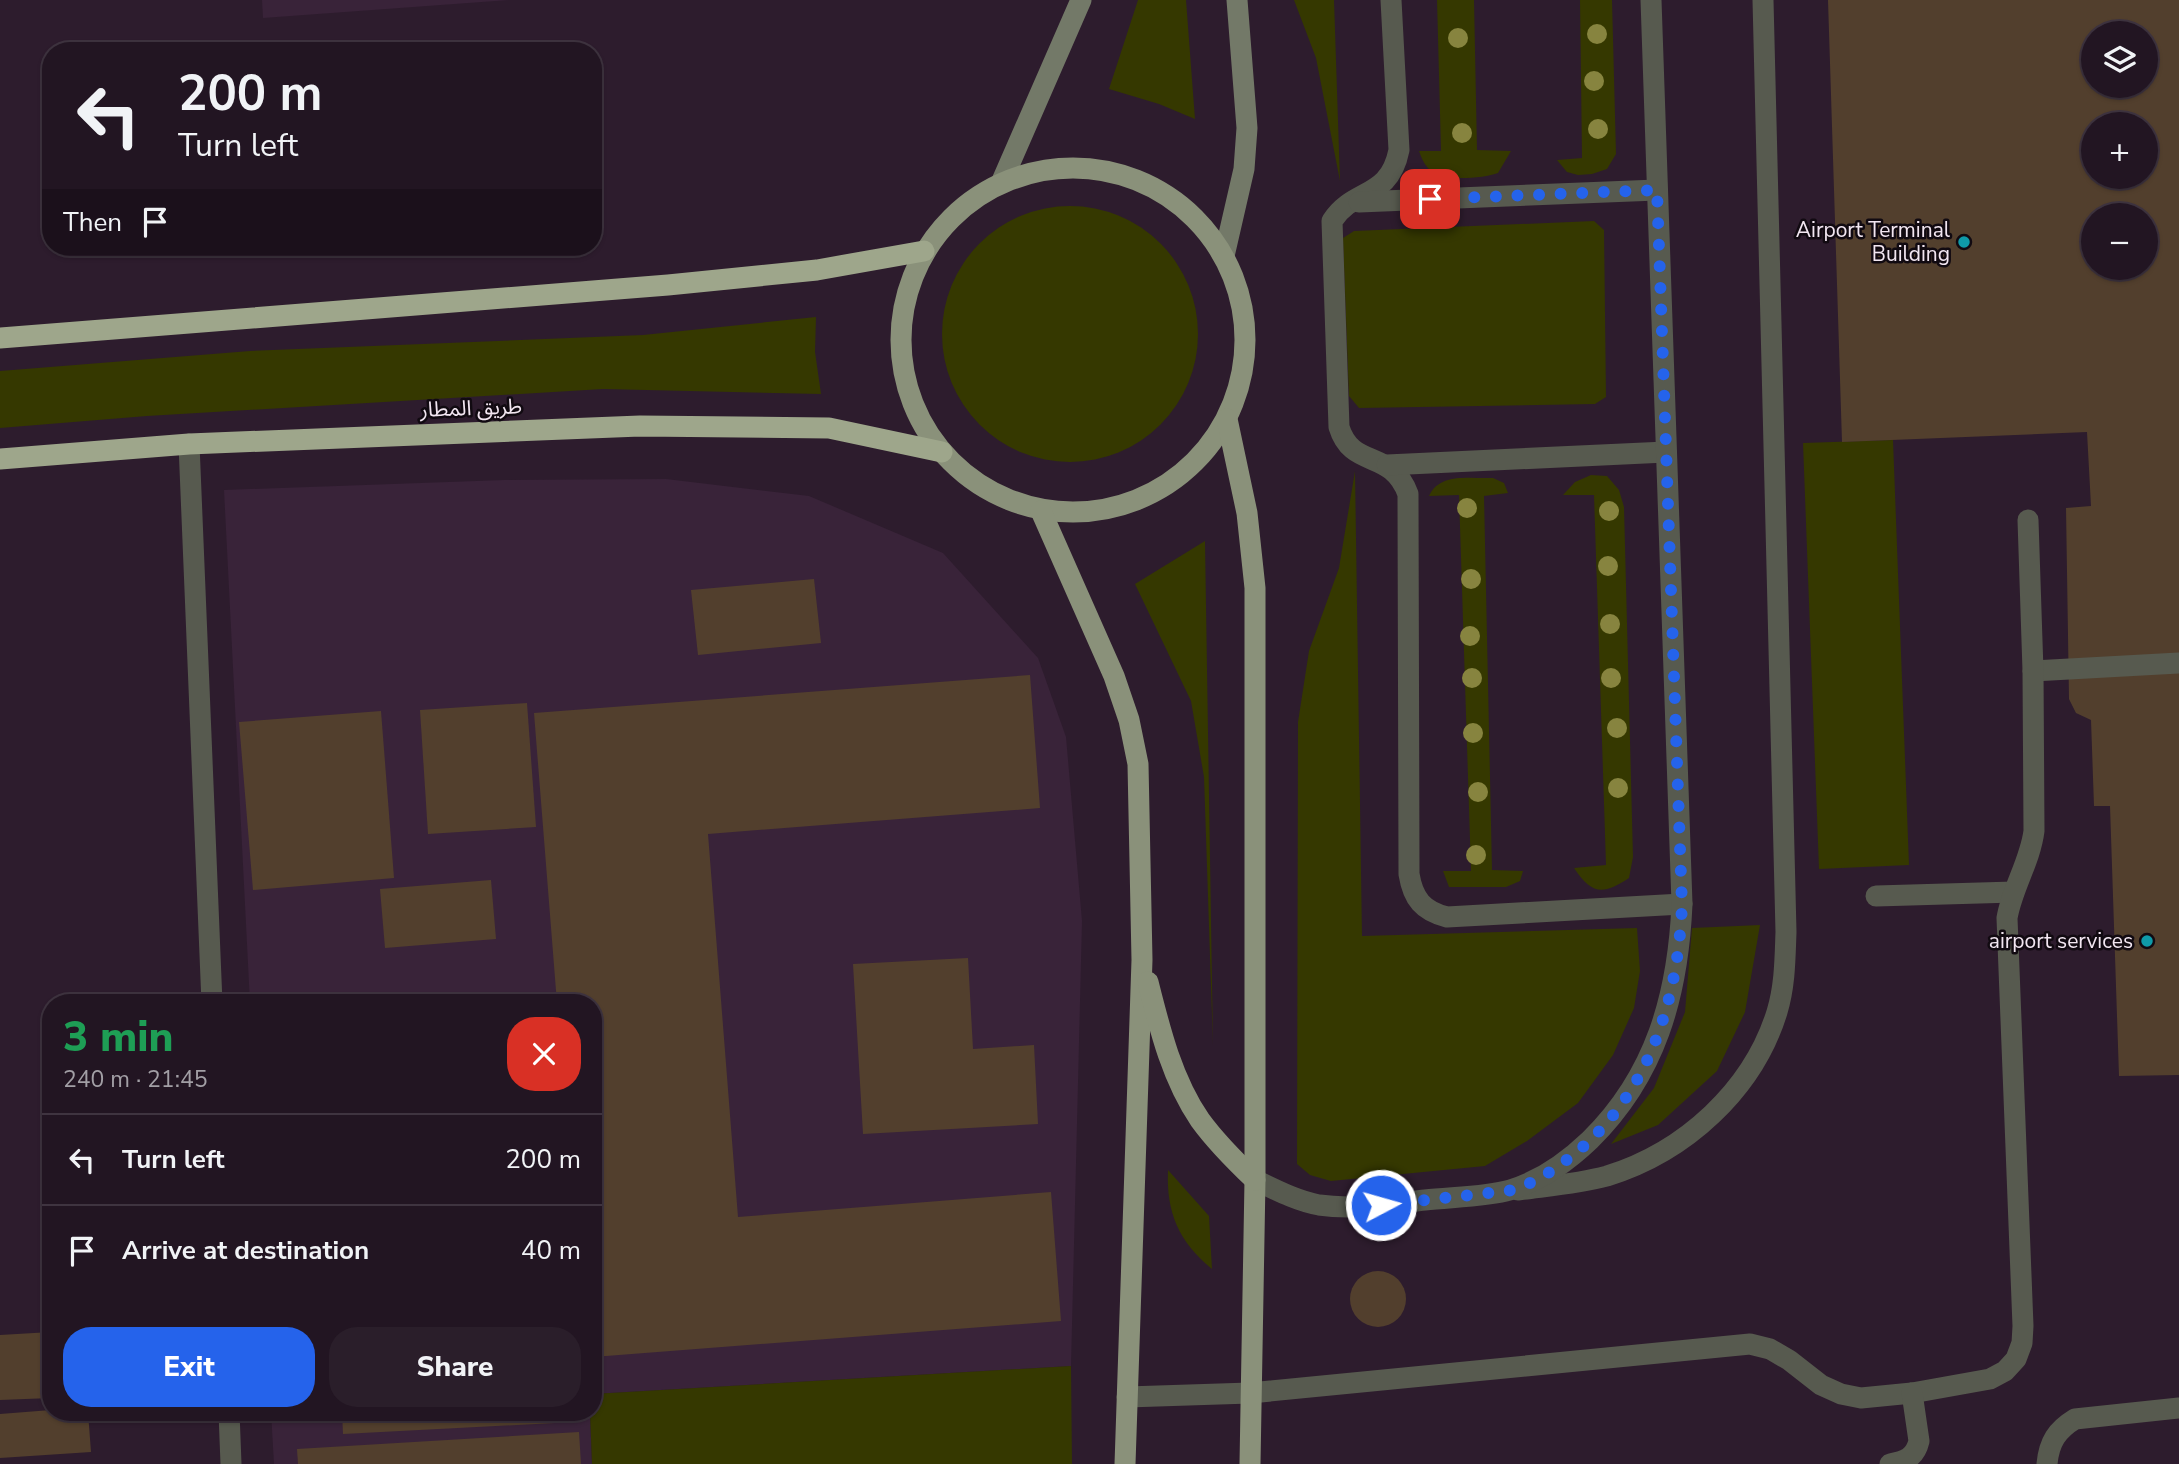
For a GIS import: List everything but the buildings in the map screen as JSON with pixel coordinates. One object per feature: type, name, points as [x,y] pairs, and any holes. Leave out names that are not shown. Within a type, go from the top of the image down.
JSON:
[{"type":"highway","points":[[0,338],[668,285],[817,270],[924,251]]},
{"type":"highway","name":"طريق المطار","points":[[0,458],[189,444],[640,426],[829,428],[942,452]]},
{"type":"main road","points":[[1002,181],[1081,0]]},
{"type":"main road","points":[[1224,256],[1247,149],[1237,0]]},
{"type":"main road","points":[[1052,168],[1103,169],[1152,185],[1194,215],[1224,256],[1243,309],[1244,351],[1244,365],[1227,419],[1202,455],[1169,484],[1129,504],[1085,513],[1041,510],[999,496],[968,477],[942,452],[914,406],[901,354],[904,301],[924,251],[958,210],[1002,181],[1052,168]]},
{"type":"main road","points":[[1227,419],[1247,513],[1255,589],[1255,1180],[1250,1464]]},
{"type":"main road","points":[[1041,510],[1114,676],[1129,720],[1138,764],[1142,960],[1125,1464]]},
{"type":"main road","points":[[1142,960],[1164,1044],[1180,1083],[1199,1119],[1226,1152],[1255,1180]]},
{"type":"street","points":[[1391,0],[1399,150],[1397,162],[1385,183],[1343,206],[1332,220],[1339,427],[1345,444],[1397,472],[1408,494],[1411,890],[1419,903],[1431,913],[1447,917],[1682,905]]},
{"type":"street","points":[[1509,1191],[1551,1173],[1607,1123],[1630,1093],[1649,1060],[1674,984],[1681,944],[1682,905],[1651,0]]},
{"type":"street","points":[[1255,1180],[1287,1196],[1318,1205],[1354,1208],[1570,1184],[1608,1175],[1644,1161],[1680,1141],[1712,1116],[1739,1086],[1761,1051],[1777,1011],[1784,974],[1786,932],[1763,0]]},
{"type":"street","points":[[1351,202],[1657,190]]},
{"type":"street","points":[[189,444],[212,994]]},
{"type":"street","points":[[1387,465],[1667,452]]},
{"type":"street","points":[[1127,1397],[1250,1393],[1750,1344],[1770,1349],[1790,1360],[1821,1385],[1841,1394],[1861,1398],[1912,1393],[1990,1379],[2005,1371],[2016,1359],[2022,1343],[2007,918],[2014,892],[2032,848],[2035,831],[2034,671],[2028,520]]},
{"type":"street","points":[[2034,671],[2179,663]]},
{"type":"street","points":[[1875,896],[2014,892]]},
{"type":"street","points":[[1890,1464],[1907,1460],[1917,1449],[1919,1441],[1912,1393]]},
{"type":"street","points":[[2047,1464],[2054,1436],[2076,1419],[2179,1408]]},
{"type":"street","points":[[229,1421],[231,1464]]},
{"type":"shaded area","points":[[262,0],[509,0],[263,18]]},
{"type":"shaded area","points":[[1138,0],[1186,0],[1195,119],[1159,104],[1109,89]]},
{"type":"shaded area","points":[[1294,0],[1334,0],[1340,181],[1316,58]]},
{"type":"shaded area","points":[[1437,0],[1474,0],[1477,150],[1511,151],[1498,173],[1466,178],[1441,176],[1427,166],[1419,151],[1441,151]]},
{"type":"shaded area","points":[[1580,0],[1612,0],[1616,154],[1607,169],[1578,175],[1567,172],[1557,160],[1582,158]]},
{"type":"shaded area","points":[[1070,206],[1107,212],[1130,221],[1151,235],[1169,253],[1188,285],[1198,334],[1192,371],[1183,394],[1169,415],[1151,433],[1119,452],[1070,462],[1033,456],[1010,447],[989,433],[971,415],[952,383],[942,334],[948,297],[957,274],[971,253],[989,235],[1021,216]]},
{"type":"shaded area","points":[[1594,221],[1604,230],[1606,397],[1595,404],[1359,408],[1349,396],[1343,238],[1354,231]]},
{"type":"shaded area","points":[[816,317],[815,352],[821,394],[603,389],[147,416],[0,428],[0,371],[250,351],[643,335]]},
{"type":"shaded area","points":[[1893,440],[1909,865],[1819,869],[1803,443]]},
{"type":"shaded area","points":[[1355,471],[1362,936],[1637,928],[1640,971],[1634,1008],[1613,1055],[1578,1103],[1527,1141],[1485,1166],[1331,1181],[1310,1175],[1297,1164],[1298,722],[1309,651],[1339,568]]},
{"type":"shaded area","points":[[1591,475],[1607,476],[1619,490],[1624,507],[1633,857],[1629,878],[1612,887],[1598,890],[1580,877],[1574,868],[1606,865],[1594,495],[1563,495],[1575,482]]},
{"type":"shaded area","points":[[1493,478],[1504,483],[1508,493],[1484,496],[1492,870],[1523,871],[1520,881],[1506,887],[1449,887],[1443,871],[1471,871],[1459,495],[1429,496],[1434,488],[1448,480]]},
{"type":"shaded area","points":[[666,479],[809,496],[943,553],[1038,658],[1066,737],[1082,921],[1071,1366],[602,1393],[602,994],[250,994],[224,490],[504,480]]},
{"type":"shaded area","points":[[1205,541],[1213,1046],[1204,777],[1191,701],[1135,584]]},
{"type":"shaded area","points":[[1760,925],[1745,1012],[1717,1071],[1658,1125],[1611,1144],[1654,1088],[1685,1012],[1692,928]]},
{"type":"shaded area","points":[[1168,1170],[1209,1216],[1212,1269],[1191,1248],[1177,1226],[1169,1200]]},
{"type":"shaded area","points":[[1071,1366],[1072,1464],[592,1464],[590,1421],[602,1421],[602,1393]]},
{"type":"shaded area","points":[[272,1421],[590,1421],[592,1464],[274,1464]]},
{"type":"place","name":"Airport Terminal Building","points":[[1964,242]]},
{"type":"place","name":"airport services","points":[[2147,941]]},
{"type":"route","points":[[1381,1205],[1509,1191],[1551,1173],[1580,1149],[1607,1123],[1630,1093],[1649,1060],[1674,984],[1681,944],[1682,905],[1657,190],[1430,199]]}]
